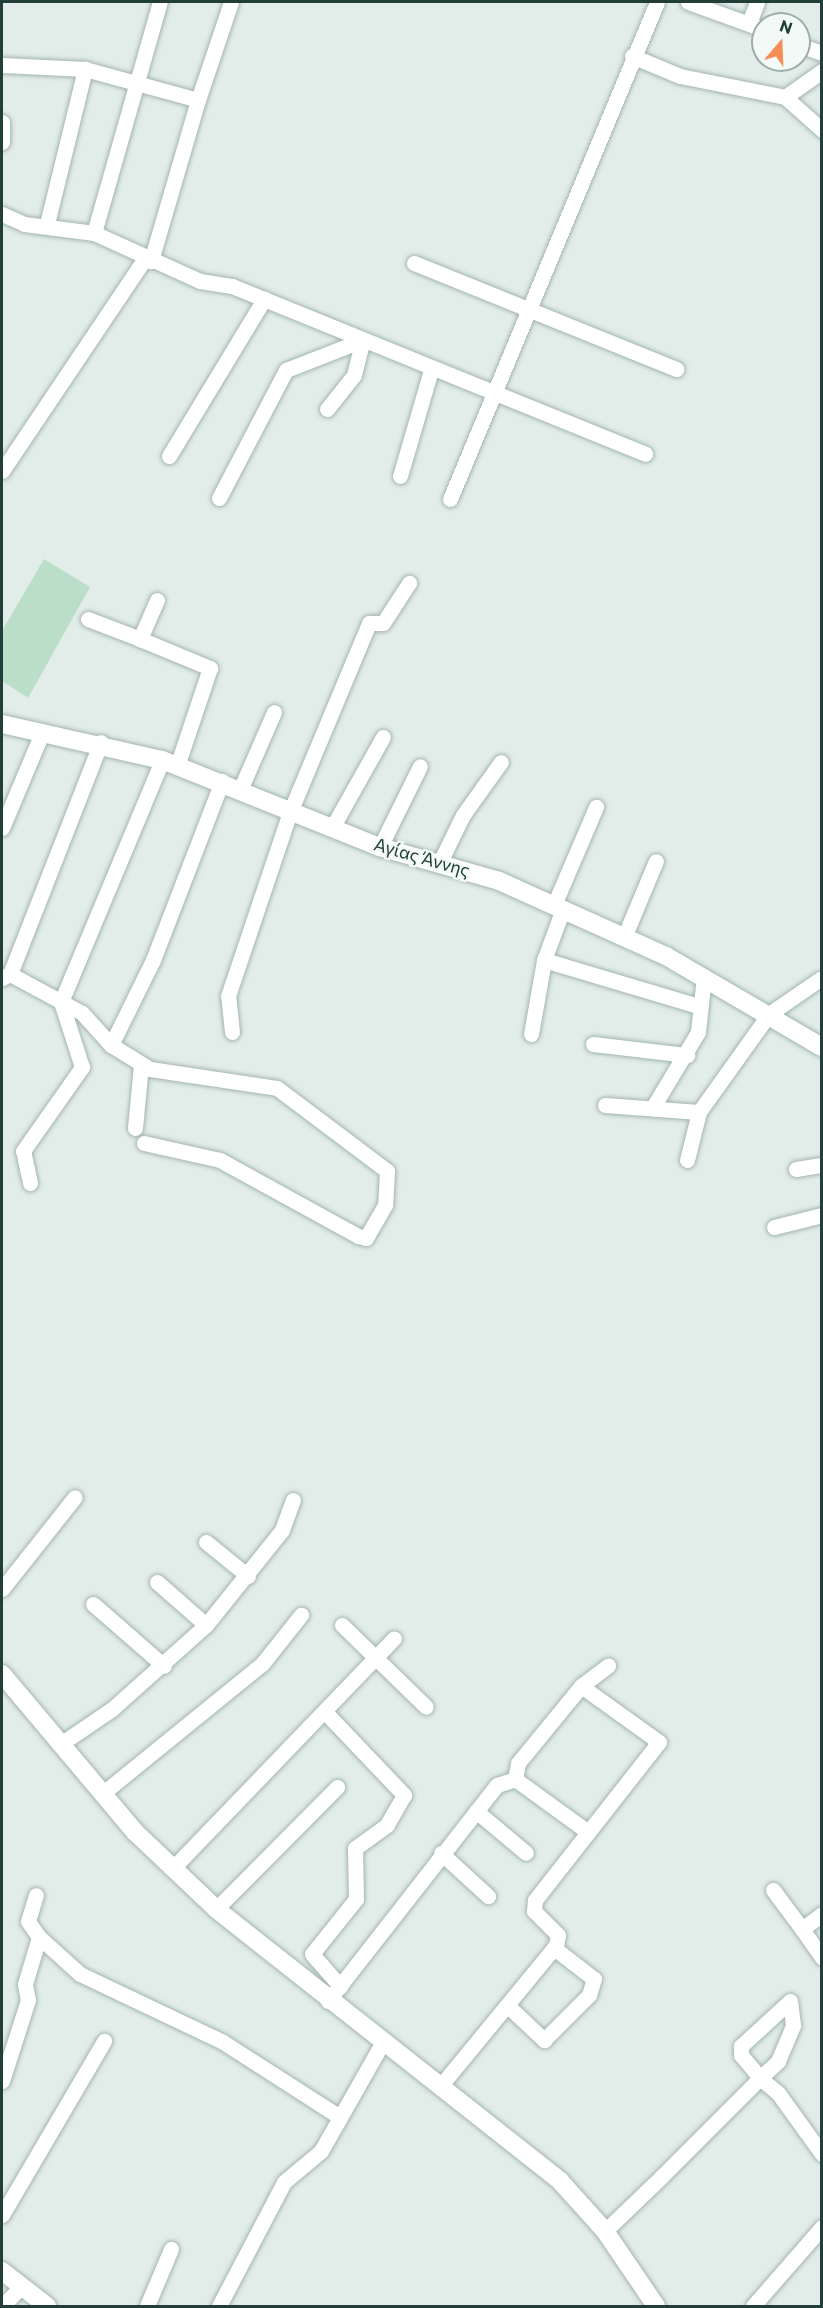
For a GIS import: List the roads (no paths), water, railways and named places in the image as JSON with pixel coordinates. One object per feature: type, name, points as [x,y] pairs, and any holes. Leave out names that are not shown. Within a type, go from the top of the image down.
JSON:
[{"type":"street","points":[[94,233],[160,2]]},
{"type":"street","points":[[2,471],[148,259],[231,2]]},
{"type":"street","points":[[450,499],[632,56],[657,2]]},
{"type":"street","points":[[688,2],[751,24]]},
{"type":"street","points":[[632,56],[680,76],[785,97],[822,130]]},
{"type":"street","points":[[3,65],[85,69],[198,100]]},
{"type":"street","points":[[47,224],[85,69]]},
{"type":"street","points":[[785,97],[822,71]]},
{"type":"street","points":[[2,122],[2,142]]},
{"type":"street","points":[[2,214],[24,224],[47,224],[94,233],[148,259],[264,299],[431,370],[495,391],[645,454]]},
{"type":"street","points":[[414,263],[676,369]]},
{"type":"street","points":[[169,456],[264,299]]},
{"type":"street","points":[[327,409],[354,375],[363,340]]},
{"type":"street","points":[[219,498],[286,370],[363,340]]},
{"type":"street","points":[[400,476],[431,370]]},
{"type":"street","points":[[232,1032],[228,996],[290,812],[369,623],[383,623],[409,583]]},
{"type":"street","points":[[140,639],[157,600]]},
{"type":"street","points":[[30,1182],[23,1151],[82,1067],[61,1002],[170,763],[210,668],[88,619]]},
{"type":"street","points":[[240,790],[274,712]]},
{"type":"street","name":"Αγίας Άννης","points":[[2,724],[41,735],[101,742],[170,763],[222,781],[290,812],[333,826],[380,847],[440,862],[559,907],[625,935],[704,976],[822,1047]]},
{"type":"street","points":[[2,828],[41,735]]},
{"type":"street","points":[[333,826],[383,737]]},
{"type":"street","points":[[101,742],[6,976],[82,1013],[111,1045],[141,1065],[190,1079],[270,1084],[387,1171],[385,1205],[366,1238],[358,1236],[220,1160],[144,1143]]},
{"type":"street","points":[[440,862],[463,815],[501,762]]},
{"type":"street","points":[[380,847],[420,766]]},
{"type":"street","points":[[111,1045],[153,960],[222,781]]},
{"type":"street","points":[[531,1034],[544,960],[559,907],[596,807]]},
{"type":"street","points":[[625,935],[656,861]]},
{"type":"street","points":[[544,960],[698,1006]]},
{"type":"street","points":[[653,1107],[687,1055],[698,1032],[698,1006],[704,976]]},
{"type":"street","points":[[687,1160],[699,1112],[770,1014],[820,979]]},
{"type":"street","points":[[593,1044],[687,1055]]},
{"type":"street","points":[[135,1128],[141,1065]]},
{"type":"street","points":[[605,1105],[699,1112]]},
{"type":"street","points":[[796,1168],[822,1165]]},
{"type":"street","points":[[774,1227],[822,1215]]},
{"type":"street","points":[[2,1589],[75,1497]]},
{"type":"street","points":[[62,1743],[164,1666],[206,1625],[248,1576],[282,1530],[293,1500]]},
{"type":"street","points":[[206,1542],[248,1576]]},
{"type":"street","points":[[157,1582],[206,1625]]},
{"type":"street","points":[[93,1604],[164,1666]]},
{"type":"street","points":[[103,1793],[262,1664],[302,1615]]},
{"type":"street","points":[[342,1626],[426,1707]]},
{"type":"street","points":[[172,1869],[394,1638]]},
{"type":"street","points":[[515,1779],[518,1763],[581,1686],[608,1666]]},
{"type":"street","points":[[2,1674],[103,1793],[172,1869],[216,1909],[328,2001],[442,2084],[560,2181],[605,2231],[657,2307]]},
{"type":"street","points":[[442,2084],[554,1948],[558,1935],[534,1911],[535,1900],[658,1742],[581,1686]]},
{"type":"street","points":[[324,1712],[404,1795],[387,1825],[355,1848],[356,1899],[312,1954],[340,1986]]},
{"type":"street","points":[[328,2001],[441,1853],[497,1785],[515,1779]]},
{"type":"street","points":[[515,1779],[588,1832]]},
{"type":"street","points":[[216,1909],[337,1787]]},
{"type":"street","points":[[476,1811],[526,1853]]},
{"type":"street","points":[[441,1853],[488,1896]]},
{"type":"street","points":[[773,1890],[822,1958]]},
{"type":"street","points":[[36,1895],[28,1921],[39,1937],[80,1974],[214,2037],[340,2117]]},
{"type":"street","points":[[802,1929],[822,1914]]},
{"type":"street","points":[[2,2081],[28,2000],[25,1984],[39,1937]]},
{"type":"street","points":[[508,2006],[544,2040],[589,1995],[594,1979],[554,1948]]},
{"type":"street","points":[[605,2231],[760,2078],[783,2054],[795,2011],[790,2001],[741,2046],[741,2055],[760,2078],[778,2093],[822,2154]]},
{"type":"street","points":[[2,2215],[104,2041]]},
{"type":"street","points":[[219,2307],[284,2182],[321,2151],[383,2043]]},
{"type":"street","points":[[759,2304],[822,2227]]},
{"type":"street","points":[[147,2307],[171,2249]]},
{"type":"street","points":[[2,2271],[47,2307]]},
{"type":"street","points":[[2,2307],[22,2286]]}]
